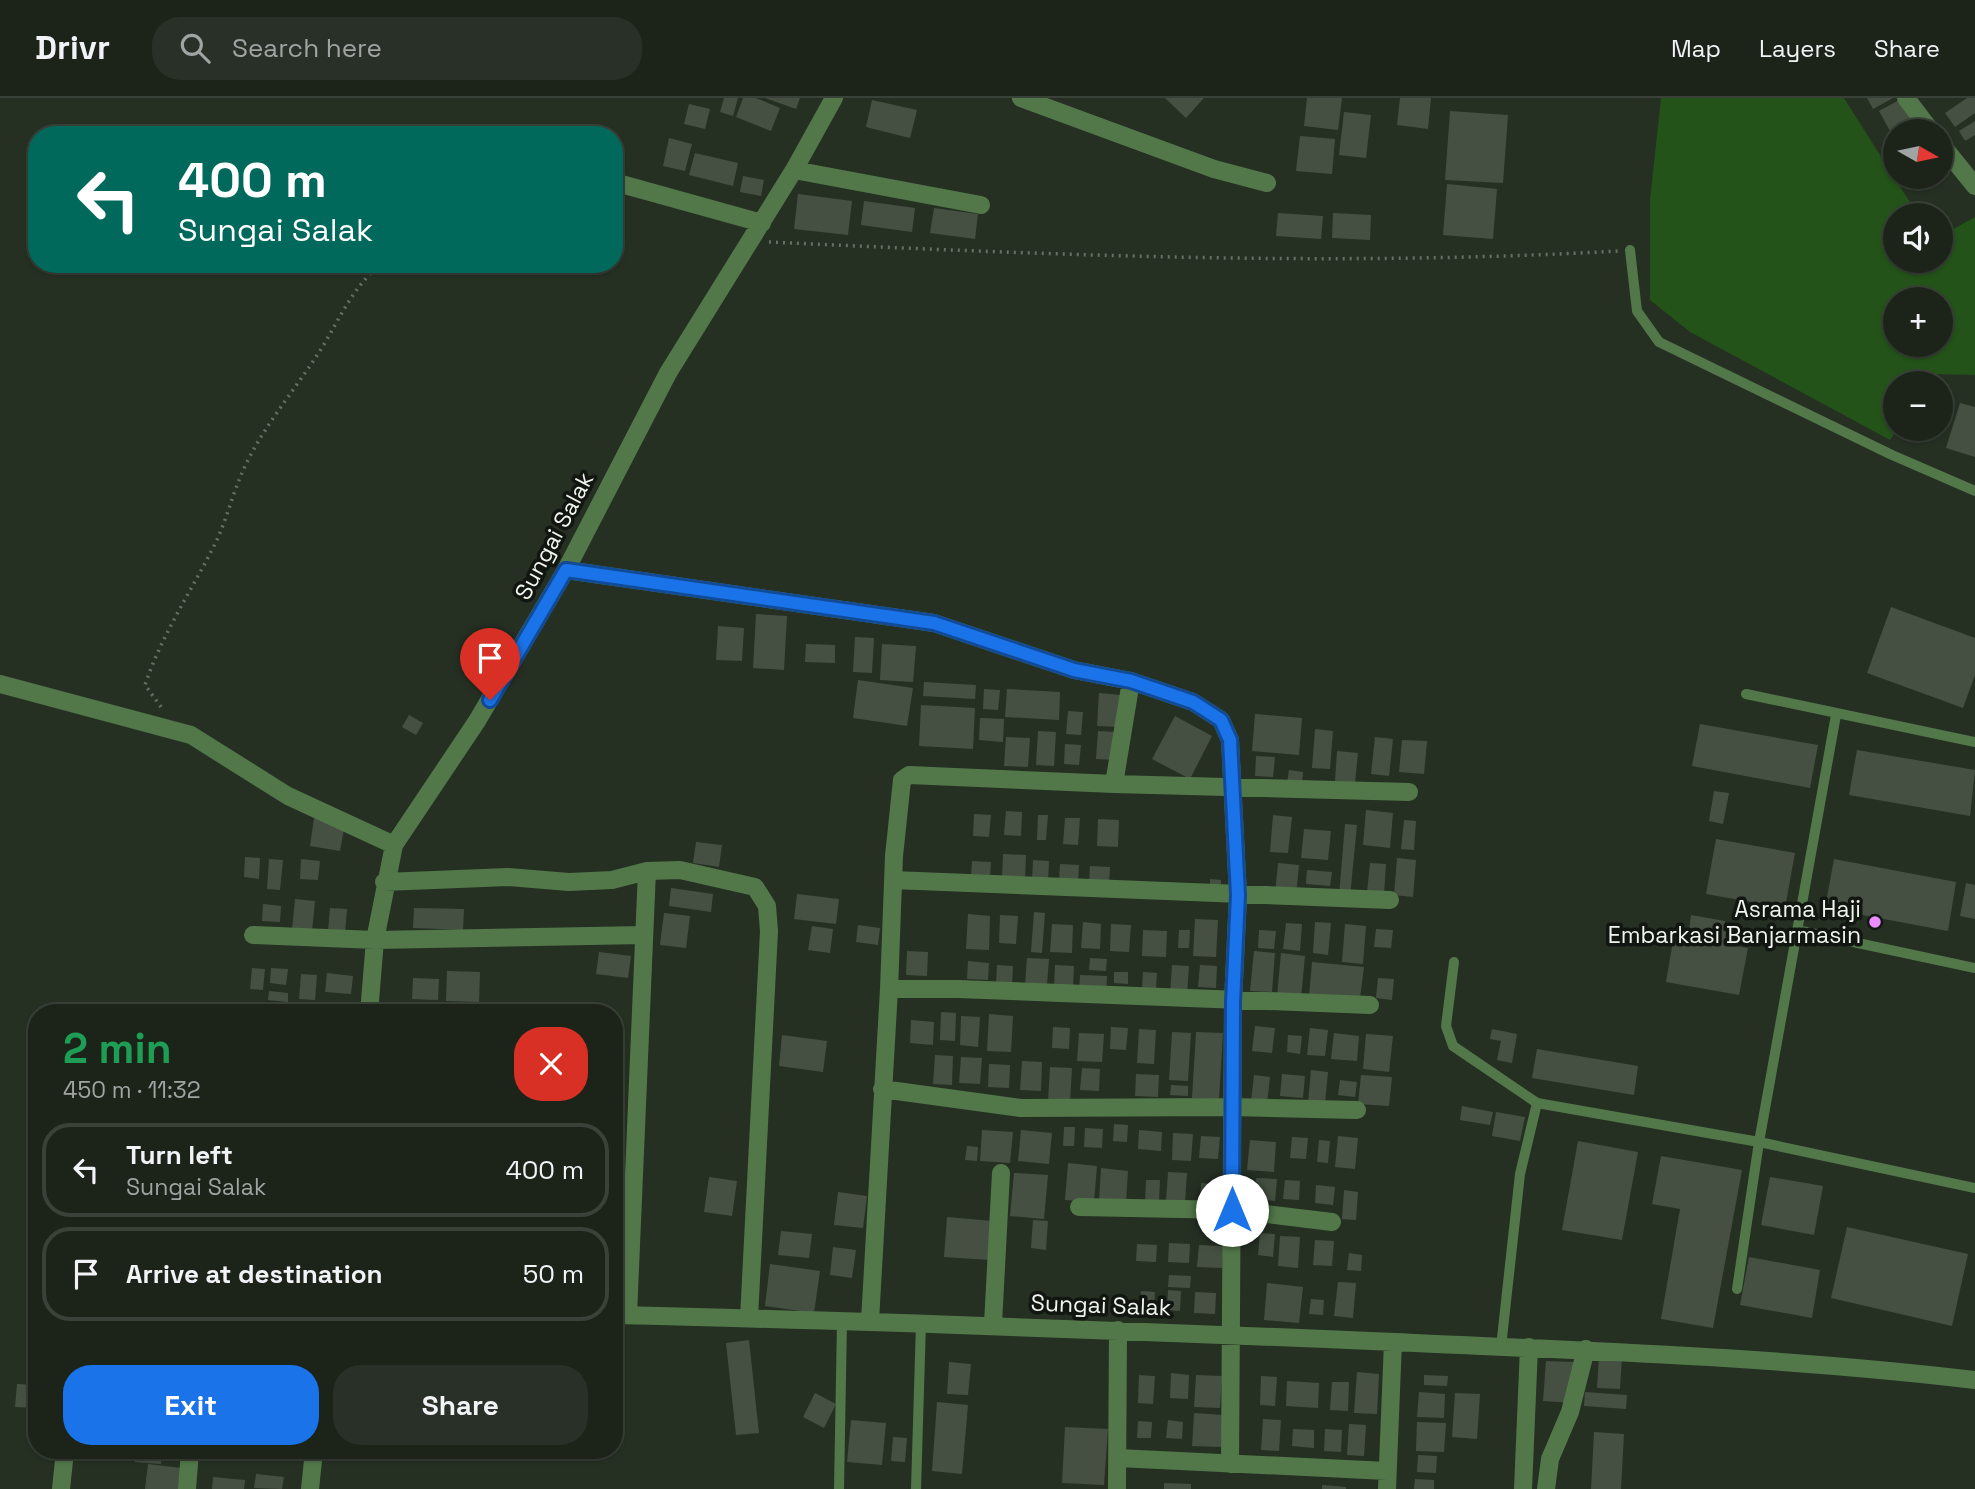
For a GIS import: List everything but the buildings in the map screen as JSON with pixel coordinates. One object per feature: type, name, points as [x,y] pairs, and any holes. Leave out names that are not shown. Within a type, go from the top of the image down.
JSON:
[{"type":"street","name":"Sungai Salak","points":[[370,1004],[375,940],[384,882],[394,845],[477,721],[566,570],[668,373],[794,170],[834,98]]},
{"type":"street","points":[[1021,98],[1214,169],[1267,183]]},
{"type":"street","points":[[1906,98],[1922,119]]},
{"type":"street","points":[[1953,159],[1975,186]]},
{"type":"street","points":[[794,170],[981,205]]},
{"type":"street","points":[[623,184],[762,223]]},
{"type":"street","points":[[566,570],[934,623],[1074,670],[1131,681],[1193,702],[1221,720],[1230,740],[1238,895],[1233,1002],[1230,1464]]},
{"type":"street","points":[[1114,784],[1131,681]]},
{"type":"street","points":[[0,684],[191,735],[288,796],[394,845]]},
{"type":"street","points":[[870,1321],[899,785],[909,775],[1409,792]]},
{"type":"street","points":[[384,882],[509,877],[569,882],[612,880],[647,871],[680,870],[746,882],[758,891],[766,906],[769,930],[749,1318]]},
{"type":"street","points":[[623,1282],[647,871]]},
{"type":"street","points":[[893,880],[1023,887],[1146,888],[1238,895],[1391,900]]},
{"type":"street","points":[[253,935],[375,940],[644,935]]},
{"type":"street","points":[[889,989],[958,989],[1233,1002],[1370,1005]]},
{"type":"street","points":[[882,1089],[1021,1108],[1232,1107],[1357,1111]]},
{"type":"street","points":[[993,1324],[1001,1173]]},
{"type":"street","points":[[1079,1207],[1232,1210],[1332,1222]]},
{"type":"street","name":"Sungai Salak","points":[[623,1315],[993,1324],[1586,1349],[1855,1366],[1975,1380]]},
{"type":"street","points":[[1117,1489],[1118,1330]]},
{"type":"street","points":[[1118,1458],[1230,1464],[1387,1480],[1392,1342]]},
{"type":"street","points":[[1523,1489],[1529,1347]]},
{"type":"street","points":[[1546,1489],[1550,1459],[1570,1412],[1586,1349]]},
{"type":"street","points":[[61,1489],[64,1459]]},
{"type":"street","points":[[187,1489],[189,1459]]},
{"type":"street","points":[[310,1489],[313,1459]]},
{"type":"lane","points":[[1630,250],[1637,311],[1658,342],[1892,455],[1975,491]]},
{"type":"lane","points":[[1746,694],[1975,742]]},
{"type":"lane","points":[[1737,1289],[1759,1142],[1836,715]]},
{"type":"lane","points":[[1797,930],[1975,968]]},
{"type":"lane","points":[[1454,962],[1446,1026],[1452,1046],[1537,1103],[1759,1142],[1975,1188]]},
{"type":"lane","points":[[1502,1347],[1520,1174],[1537,1103]]},
{"type":"lane","points":[[839,1489],[842,1321]]},
{"type":"lane","points":[[916,1489],[921,1323]]},
{"type":"path","points":[[751,241],[1081,257],[1507,257],[1630,250]]},
{"type":"path","points":[[162,708],[145,685],[154,657],[216,540],[246,465],[271,419],[323,346],[340,313],[372,273]]},
{"type":"green space","points":[[1661,98],[1844,98],[1883,160],[1883,189],[1902,189],[1910,203],[1883,203],[1883,273],[1953,273],[1953,229],[1975,217],[1975,375],[1953,374],[1953,371],[1883,371],[1883,436],[1690,332],[1650,300],[1650,200]]},
{"type":"place","name":"Asrama Haji Embarkasi Banjarmasin","points":[[1875,922]]},
{"type":"route","points":[[490,700],[566,570],[934,623],[992,645],[1074,670],[1131,681],[1193,702],[1211,712],[1227,728],[1230,740],[1238,895],[1233,1002],[1232,1210]]}]
